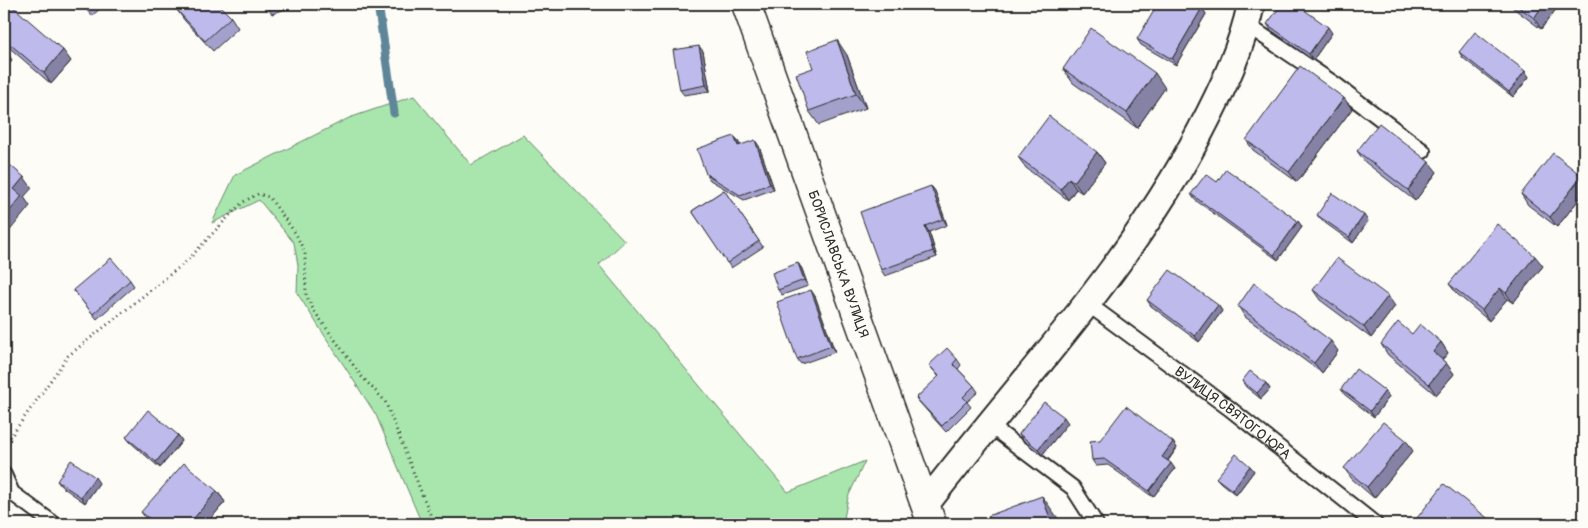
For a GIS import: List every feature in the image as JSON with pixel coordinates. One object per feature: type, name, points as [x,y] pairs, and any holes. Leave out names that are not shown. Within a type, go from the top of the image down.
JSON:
[{"type":"street","name":"БОРИСЛАВСЬКА ВУЛИЦЯ","points":[[746,4],[929,514]]},
{"type":"street","points":[[929,514],[988,424],[1088,304],[1149,221],[1182,167],[1216,100],[1249,14]]},
{"type":"lane","points":[[1249,14],[1336,85],[1423,151]]},
{"type":"lane","name":"ВУЛИЦЯ СВЯТОГО ЮРА","points":[[1088,304],[1229,408],[1375,524]]},
{"type":"lane","points":[[988,424],[1073,488],[1096,524]]},
{"type":"lane","points":[[4,474],[12,493],[54,524]]},
{"type":"path","points":[[4,446],[68,356],[187,261],[243,202],[258,194],[269,197],[296,234],[304,253],[306,295],[314,311],[362,376],[385,401],[434,524]]},
{"type":"green space","points":[[414,96],[471,165],[523,135],[625,241],[599,265],[788,492],[865,461],[848,497],[843,524],[422,524],[376,415],[297,293],[298,265],[294,243],[259,200],[212,223],[235,175],[349,118]]},
{"type":"building","points":[[4,4],[10,4],[63,50],[44,73],[4,39]]},
{"type":"building","points":[[185,4],[218,4],[231,17],[205,41],[177,10]]},
{"type":"building","points":[[266,4],[280,4],[268,8]]},
{"type":"building","points":[[1158,4],[1194,4],[1202,8],[1172,59],[1137,39]]},
{"type":"building","points":[[1282,4],[1296,4],[1328,27],[1309,54],[1267,24]]},
{"type":"building","points":[[1515,4],[1544,4],[1534,18]]},
{"type":"building","points":[[1091,28],[1155,73],[1127,113],[1063,69]]},
{"type":"building","points":[[1475,32],[1525,71],[1509,92],[1459,52]]},
{"type":"building","points":[[837,40],[856,94],[809,111],[796,74],[813,68],[807,51]]},
{"type":"building","points":[[699,46],[706,85],[680,90],[673,50]]},
{"type":"building","points":[[4,51],[8,54],[4,59]]},
{"type":"building","points":[[1300,66],[1344,98],[1289,172],[1246,140]]},
{"type":"building","points":[[1049,116],[1097,152],[1074,182],[1069,178],[1061,189],[1018,157]]},
{"type":"building","points":[[1379,123],[1429,162],[1408,190],[1357,151]]},
{"type":"building","points":[[734,136],[738,146],[755,140],[770,184],[740,195],[706,174],[697,149]]},
{"type":"building","points":[[1553,153],[1582,176],[1550,217],[1521,194]]},
{"type":"building","points":[[4,160],[24,177],[14,189],[22,196],[4,218]]},
{"type":"building","points":[[1226,169],[1298,221],[1274,255],[1191,194],[1206,174],[1217,182]]},
{"type":"building","points":[[931,186],[943,219],[925,226],[933,251],[881,270],[860,212]]},
{"type":"building","points":[[724,190],[759,241],[727,263],[692,211]]},
{"type":"building","points":[[1332,193],[1364,215],[1349,237],[1317,215]]},
{"type":"building","points":[[1497,224],[1535,256],[1506,293],[1500,288],[1482,310],[1449,284]]},
{"type":"building","points":[[111,258],[130,280],[93,314],[73,290]]},
{"type":"building","points":[[1337,258],[1388,296],[1364,327],[1313,290]]},
{"type":"building","points":[[798,263],[804,280],[778,290],[772,273]]},
{"type":"building","points":[[1170,270],[1218,305],[1195,336],[1147,300]]},
{"type":"building","points":[[1254,283],[1331,341],[1314,363],[1238,306]]},
{"type":"building","points":[[811,290],[831,346],[797,359],[777,302]]},
{"type":"building","points":[[1398,322],[1412,334],[1420,324],[1441,342],[1433,352],[1446,363],[1429,384],[1381,344]]},
{"type":"building","points":[[947,348],[957,359],[953,364],[974,386],[963,397],[967,401],[942,426],[916,398],[939,376],[929,365]]},
{"type":"building","points":[[1356,369],[1385,391],[1370,411],[1341,389]]},
{"type":"building","points":[[1250,371],[1266,383],[1257,393],[1242,381]]},
{"type":"building","points":[[1044,402],[1064,417],[1038,449],[1019,434]]},
{"type":"building","points":[[1126,406],[1173,442],[1162,457],[1171,463],[1149,491],[1104,459],[1092,460],[1090,441],[1100,440]]},
{"type":"building","points":[[148,410],[178,435],[156,462],[126,437]]},
{"type":"building","points":[[1383,422],[1406,440],[1367,487],[1344,468]]},
{"type":"building","points":[[1236,454],[1250,466],[1232,490],[1216,478]]},
{"type":"building","points":[[71,460],[95,477],[81,497],[57,481]]},
{"type":"building","points":[[184,463],[217,491],[189,524],[156,524],[141,512]]},
{"type":"building","points":[[1444,484],[1495,524],[1425,524],[1417,518]]},
{"type":"building","points":[[1042,496],[1052,524],[991,524],[988,516]]},
{"type":"waterway","points":[[378,4],[394,113]]}]
